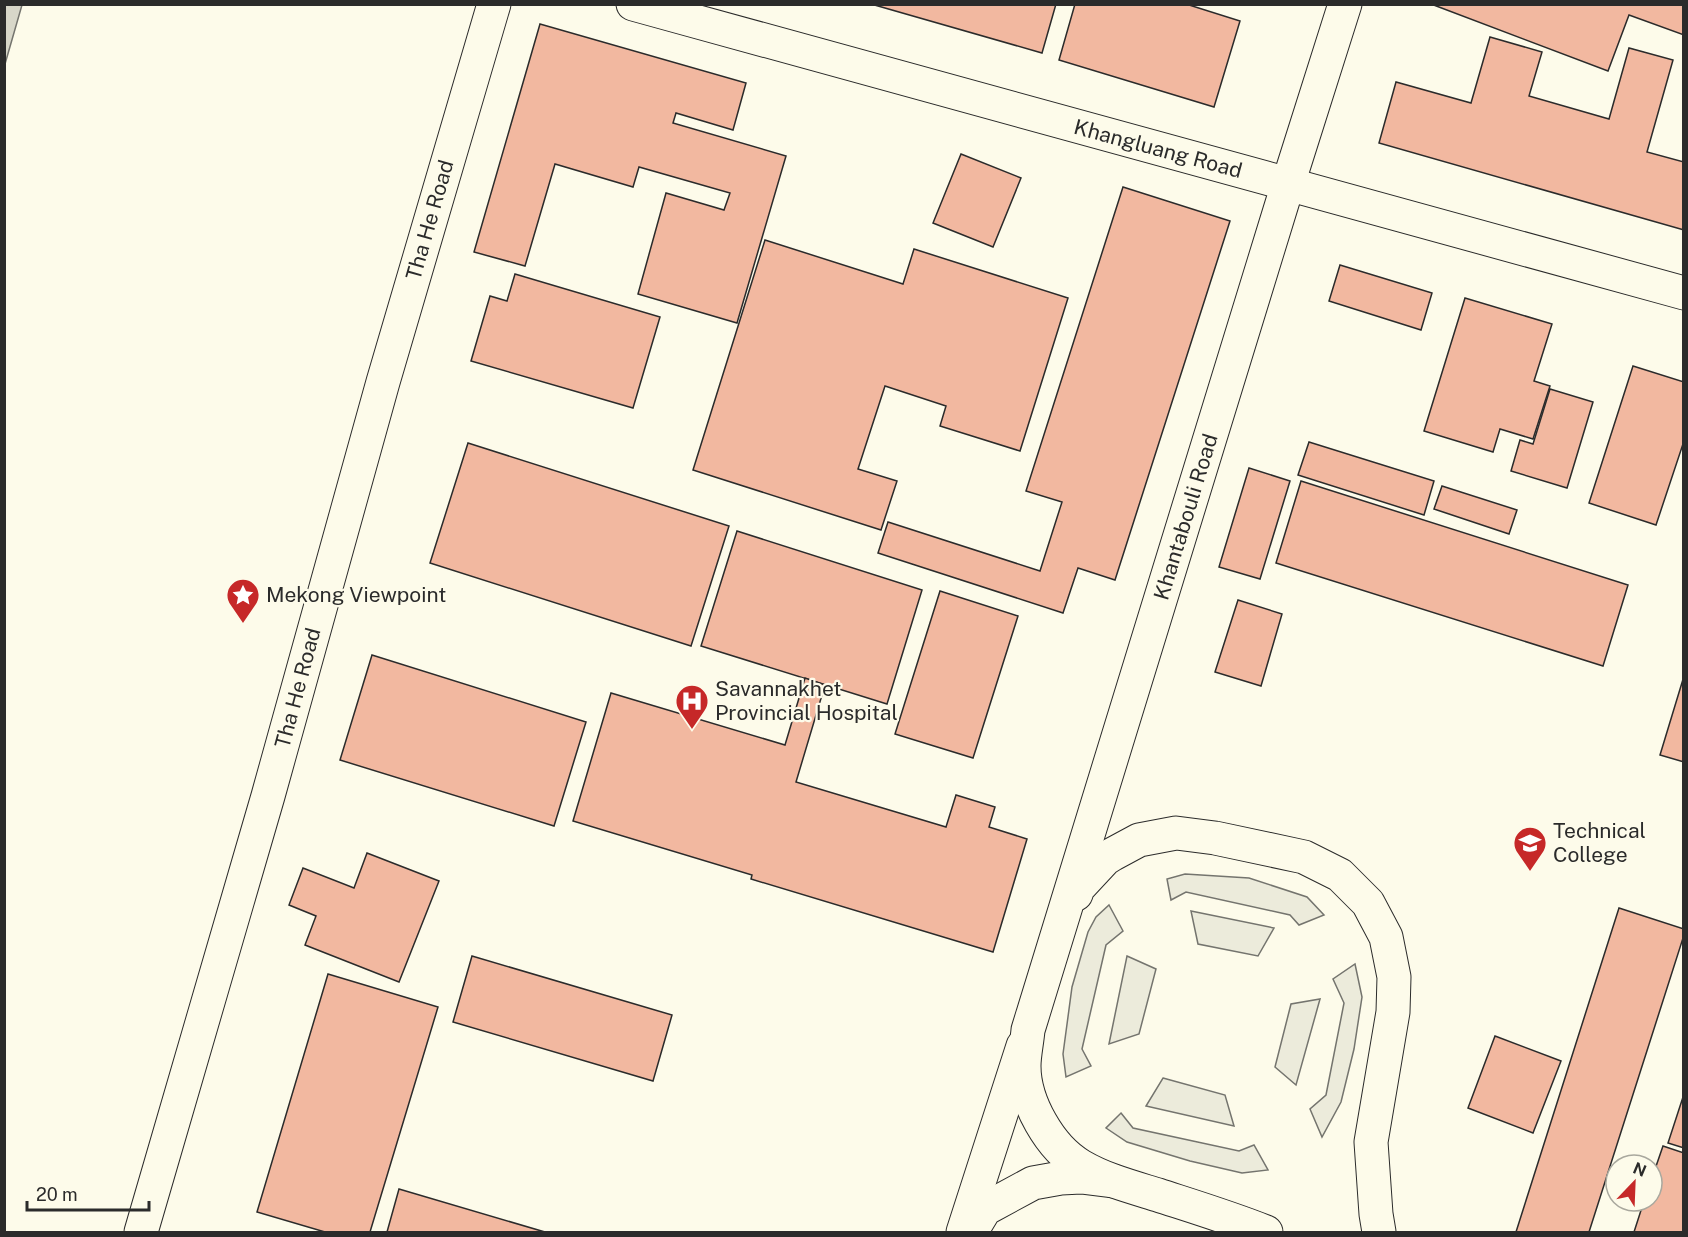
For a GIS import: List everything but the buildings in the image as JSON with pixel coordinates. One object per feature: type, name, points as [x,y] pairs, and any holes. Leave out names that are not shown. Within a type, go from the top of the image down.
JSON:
[{"type":"street","name":"Tha He Road","points":[[141,1233],[268,796],[383,382],[494,4]]},
{"type":"street","name":"Khangluang Road","points":[[633,4],[1683,293]]},
{"type":"street","name":"Khantabouli Road","points":[[1028,1030],[1345,4]]},
{"type":"street","points":[[1060,926],[1078,888],[1105,859],[1138,840],[1176,833],[1215,838],[1304,857],[1340,875],[1368,903],[1386,937],[1394,977],[1393,1012],[1371,1142],[1379,1233]]},
{"type":"street","points":[[1028,1030],[1024,1068],[1032,1106],[1051,1140],[1080,1166],[1115,1181],[1229,1218],[1266,1233]]},
{"type":"street","points":[[963,1233],[1028,1030]]},
{"type":"street","points":[[971,1233],[985,1209],[1033,1183],[1081,1177],[1115,1181]]},
{"type":"shaded area","points":[[4,5],[22,5],[5,64]]},
{"type":"shaded area","points":[[1185,874],[1249,878],[1307,897],[1324,915],[1299,925],[1290,915],[1186,892],[1171,900],[1167,879]]},
{"type":"shaded area","points":[[1109,905],[1123,931],[1106,945],[1082,1049],[1091,1066],[1066,1077],[1063,1054],[1072,987],[1088,932],[1096,917]]},
{"type":"shaded area","points":[[1191,911],[1274,928],[1258,956],[1198,944]]},
{"type":"shaded area","points":[[1127,956],[1156,969],[1139,1034],[1109,1044]]},
{"type":"shaded area","points":[[1355,964],[1362,997],[1354,1049],[1341,1102],[1322,1137],[1310,1109],[1326,1095],[1344,1003],[1333,979]]},
{"type":"shaded area","points":[[1320,999],[1296,1085],[1275,1067],[1291,1004]]},
{"type":"shaded area","points":[[1163,1078],[1225,1095],[1234,1126],[1146,1106]]},
{"type":"shaded area","points":[[1121,1113],[1133,1128],[1239,1151],[1254,1145],[1268,1170],[1242,1173],[1190,1161],[1127,1142],[1106,1128]]},
{"type":"place","name":"Mekong Viewpoint","points":[[243,624]]},
{"type":"place","name":"Savannakhet Provincial Hospital","points":[[692,730]]},
{"type":"place","name":"Technical College","points":[[1530,872]]}]
